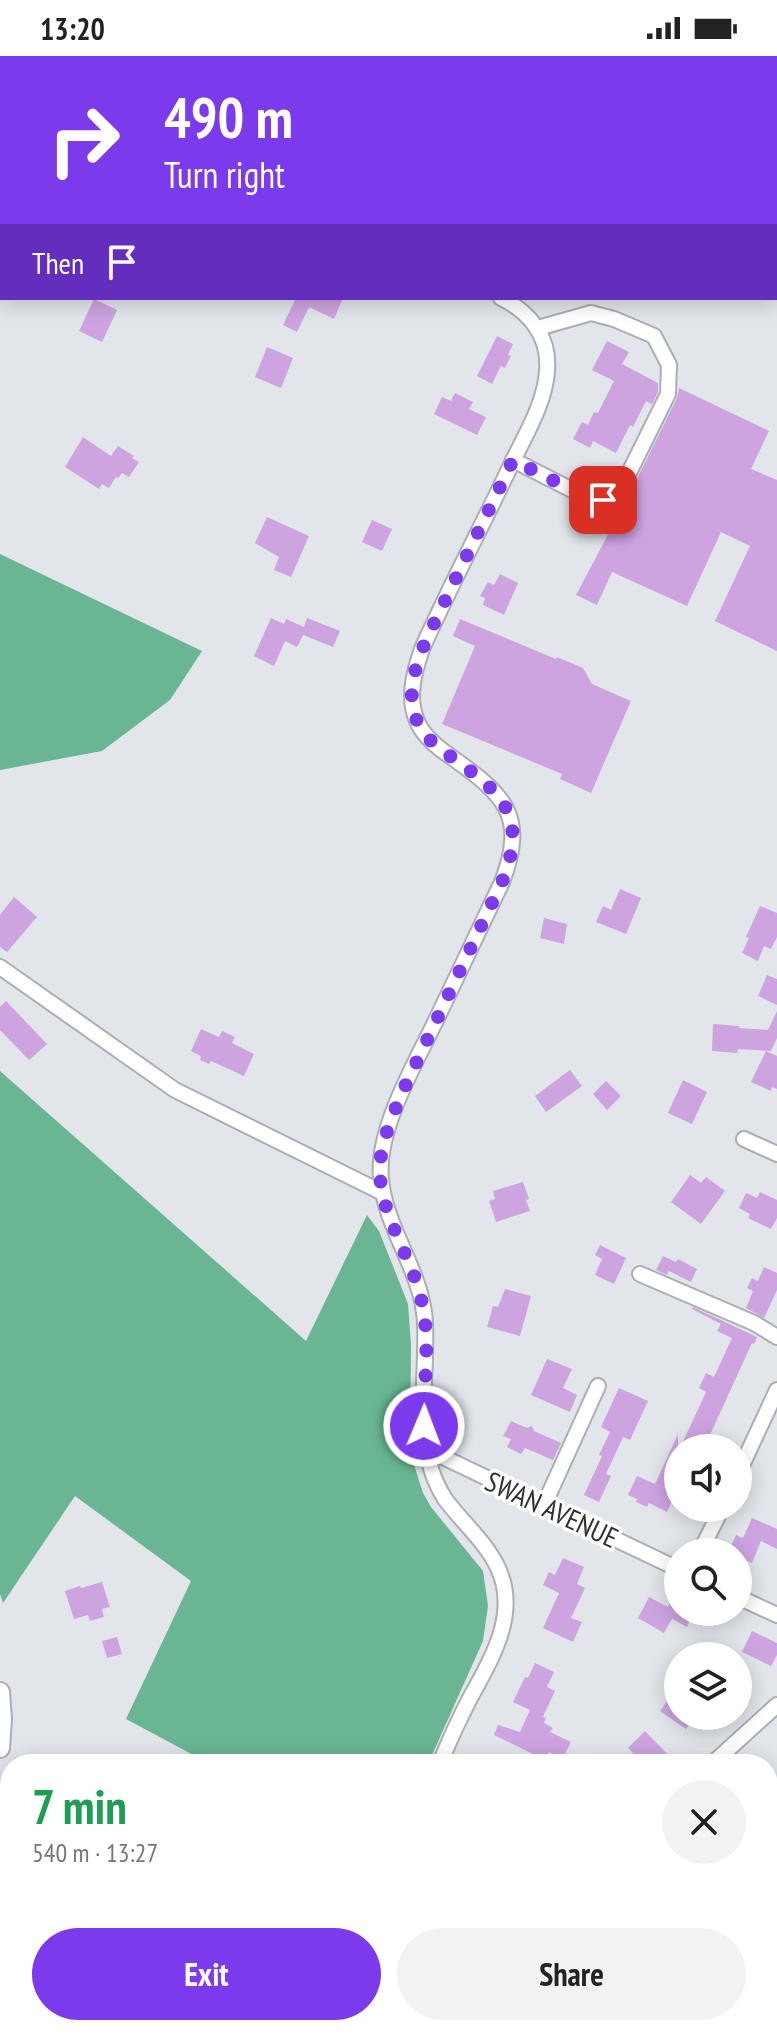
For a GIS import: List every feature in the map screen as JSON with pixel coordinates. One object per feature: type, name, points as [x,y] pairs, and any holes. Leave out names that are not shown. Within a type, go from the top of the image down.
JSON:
[{"type":"main road","points":[[0,1692],[0,1748]]},
{"type":"street","points":[[444,1754],[497,1646],[505,1618],[505,1599],[496,1565],[438,1488],[425,1451],[425,1316],[413,1271],[389,1216],[380,1167],[393,1114],[502,882],[512,849],[512,829],[503,802],[486,783],[426,736],[415,716],[412,691],[427,638],[535,413],[545,382],[546,353],[538,328],[525,314],[504,300]]},
{"type":"street","points":[[513,460],[578,493],[603,500],[620,491],[668,394],[669,365],[654,336],[591,313],[538,328]]},
{"type":"street","points":[[0,967],[175,1090],[383,1193]]},
{"type":"street","points":[[744,1139],[777,1154]]},
{"type":"street","points":[[640,1274],[754,1323],[777,1337]]},
{"type":"street","points":[[544,1505],[598,1386]]},
{"type":"street","points":[[752,1444],[777,1390]]},
{"type":"street","name":"SWAN AVENUE","points":[[425,1451],[664,1562]]},
{"type":"street","points":[[752,1603],[777,1615]]},
{"type":"street","points":[[723,1754],[777,1705]]},
{"type":"green space","points":[[0,554],[202,651],[170,700],[102,751],[0,770]]},
{"type":"green space","points":[[0,1071],[306,1341],[367,1215],[379,1231],[408,1304],[411,1345],[410,1452],[423,1493],[431,1507],[483,1571],[488,1606],[483,1641],[432,1754],[191,1754],[126,1719],[191,1581],[75,1496],[3,1603],[0,1594]]},
{"type":"building","points":[[94,300],[117,310],[102,342],[79,331]]},
{"type":"building","points":[[295,300],[342,300],[334,319],[309,307],[297,332],[283,325]]},
{"type":"building","points":[[497,336],[513,344],[505,368],[501,366],[492,384],[477,376]]},
{"type":"building","points":[[607,341],[629,352],[622,364],[658,383],[658,392],[652,404],[646,401],[616,453],[593,441],[590,448],[573,439],[582,422],[588,425],[594,412],[598,413],[614,381],[592,370]]},
{"type":"building","points":[[267,347],[293,358],[281,388],[255,377]]},
{"type":"building","points":[[679,388],[769,431],[751,469],[777,480],[777,651],[715,621],[750,546],[721,532],[687,606],[612,572],[597,605],[576,595],[629,495],[677,398]]},
{"type":"building","points":[[455,393],[473,402],[469,409],[486,417],[477,435],[434,414],[442,397],[451,401]]},
{"type":"building","points":[[83,437],[111,456],[118,446],[139,462],[129,477],[122,473],[109,488],[102,484],[99,489],[65,467]]},
{"type":"building","points":[[267,517],[309,536],[291,577],[274,570],[279,557],[255,543]]},
{"type":"building","points":[[372,520],[392,529],[382,551],[362,542]]},
{"type":"building","points":[[500,574],[518,583],[504,615],[483,605],[485,598],[480,596],[488,582],[494,585]]},
{"type":"building","points":[[271,618],[284,624],[286,619],[304,627],[307,618],[340,631],[333,647],[303,635],[297,647],[285,641],[274,666],[254,656]]},
{"type":"building","points":[[460,619],[583,668],[592,684],[631,701],[591,793],[560,779],[562,774],[442,724],[475,646],[453,636]]},
{"type":"building","points":[[620,889],[641,898],[626,934],[596,922],[603,906],[611,910]]},
{"type":"building","points":[[14,897],[37,917],[7,952],[0,947],[0,915]]},
{"type":"building","points":[[760,906],[777,913],[777,937],[771,949],[764,946],[758,961],[742,953]]},
{"type":"building","points":[[544,918],[567,924],[564,944],[540,938]]},
{"type":"building","points":[[767,975],[777,979],[777,1005],[758,996]]},
{"type":"building","points":[[6,1001],[47,1044],[29,1060],[0,1030],[0,1007]]},
{"type":"building","points":[[777,1011],[777,1038],[771,1051],[712,1051],[713,1024],[768,1030]]},
{"type":"building","points":[[201,1029],[219,1037],[222,1031],[235,1037],[232,1043],[254,1054],[244,1076],[211,1061],[209,1064],[200,1060],[201,1056],[191,1051]]},
{"type":"building","points":[[766,1051],[777,1056],[777,1089],[772,1087],[771,1091],[751,1082]]},
{"type":"building","points":[[570,1070],[582,1086],[546,1112],[535,1096]]},
{"type":"building","points":[[683,1080],[707,1092],[692,1124],[668,1113]]},
{"type":"building","points":[[606,1081],[621,1096],[607,1110],[593,1094]]},
{"type":"building","points":[[690,1175],[701,1183],[706,1177],[725,1191],[701,1224],[671,1202]]},
{"type":"building","points":[[523,1182],[530,1211],[496,1222],[489,1201],[495,1199],[493,1191]]},
{"type":"building","points":[[760,1192],[777,1200],[777,1218],[771,1229],[748,1218],[750,1214],[739,1208],[746,1193],[757,1198]]},
{"type":"building","points":[[600,1245],[626,1258],[614,1284],[595,1275],[602,1259],[595,1255]]},
{"type":"building","points":[[663,1256],[676,1262],[678,1259],[697,1269],[691,1282],[669,1271],[667,1275],[656,1270]]},
{"type":"building","points":[[764,1267],[777,1273],[777,1290],[764,1318],[746,1308],[753,1291],[747,1288],[752,1278],[758,1281]]},
{"type":"building","points":[[505,1289],[531,1296],[520,1336],[487,1327],[493,1306],[498,1307]]},
{"type":"building","points":[[692,1309],[757,1337],[710,1434],[686,1434],[706,1392],[699,1388],[706,1373],[714,1377],[732,1338],[717,1331],[721,1324]]},
{"type":"building","points":[[547,1359],[572,1369],[563,1388],[577,1395],[570,1412],[531,1395]]},
{"type":"building","points":[[619,1388],[648,1401],[630,1440],[623,1437],[606,1474],[611,1476],[599,1502],[584,1495],[610,1432],[601,1427]]},
{"type":"building","points":[[511,1421],[527,1428],[532,1426],[534,1431],[561,1443],[553,1460],[525,1448],[521,1454],[507,1447],[511,1439],[503,1436]]},
{"type":"building","points":[[664,1464],[664,1510],[649,1503],[647,1507],[628,1495],[637,1476],[655,1484]]},
{"type":"building","points":[[752,1518],[777,1529],[777,1549],[761,1541],[752,1563],[752,1538],[743,1538]]},
{"type":"building","points":[[563,1558],[584,1567],[577,1584],[585,1588],[571,1618],[582,1622],[573,1642],[543,1628],[559,1593],[543,1585],[549,1572],[555,1575]]},
{"type":"building","points":[[102,1582],[110,1607],[102,1609],[104,1617],[90,1621],[88,1615],[74,1619],[65,1591]]},
{"type":"building","points":[[649,1597],[664,1605],[664,1626],[668,1626],[664,1633],[638,1618]]},
{"type":"building","points":[[752,1631],[777,1643],[777,1655],[771,1666],[752,1657],[752,1642],[747,1642]]},
{"type":"building","points":[[117,1637],[122,1654],[107,1658],[102,1641]]},
{"type":"building","points":[[535,1663],[554,1672],[547,1687],[555,1691],[543,1717],[546,1718],[544,1723],[553,1728],[550,1732],[571,1742],[565,1754],[533,1754],[494,1735],[498,1725],[520,1732],[530,1710],[513,1702],[525,1677],[528,1678]]},
{"type":"building","points":[[645,1731],[667,1754],[634,1754],[628,1748]]},
{"type":"route","points":[[424,1426],[425,1316],[413,1271],[386,1206],[381,1180],[381,1155],[400,1097],[506,874],[513,837],[508,812],[499,795],[439,748],[422,730],[413,709],[413,680],[427,638],[513,460],[578,493],[603,500]]}]
